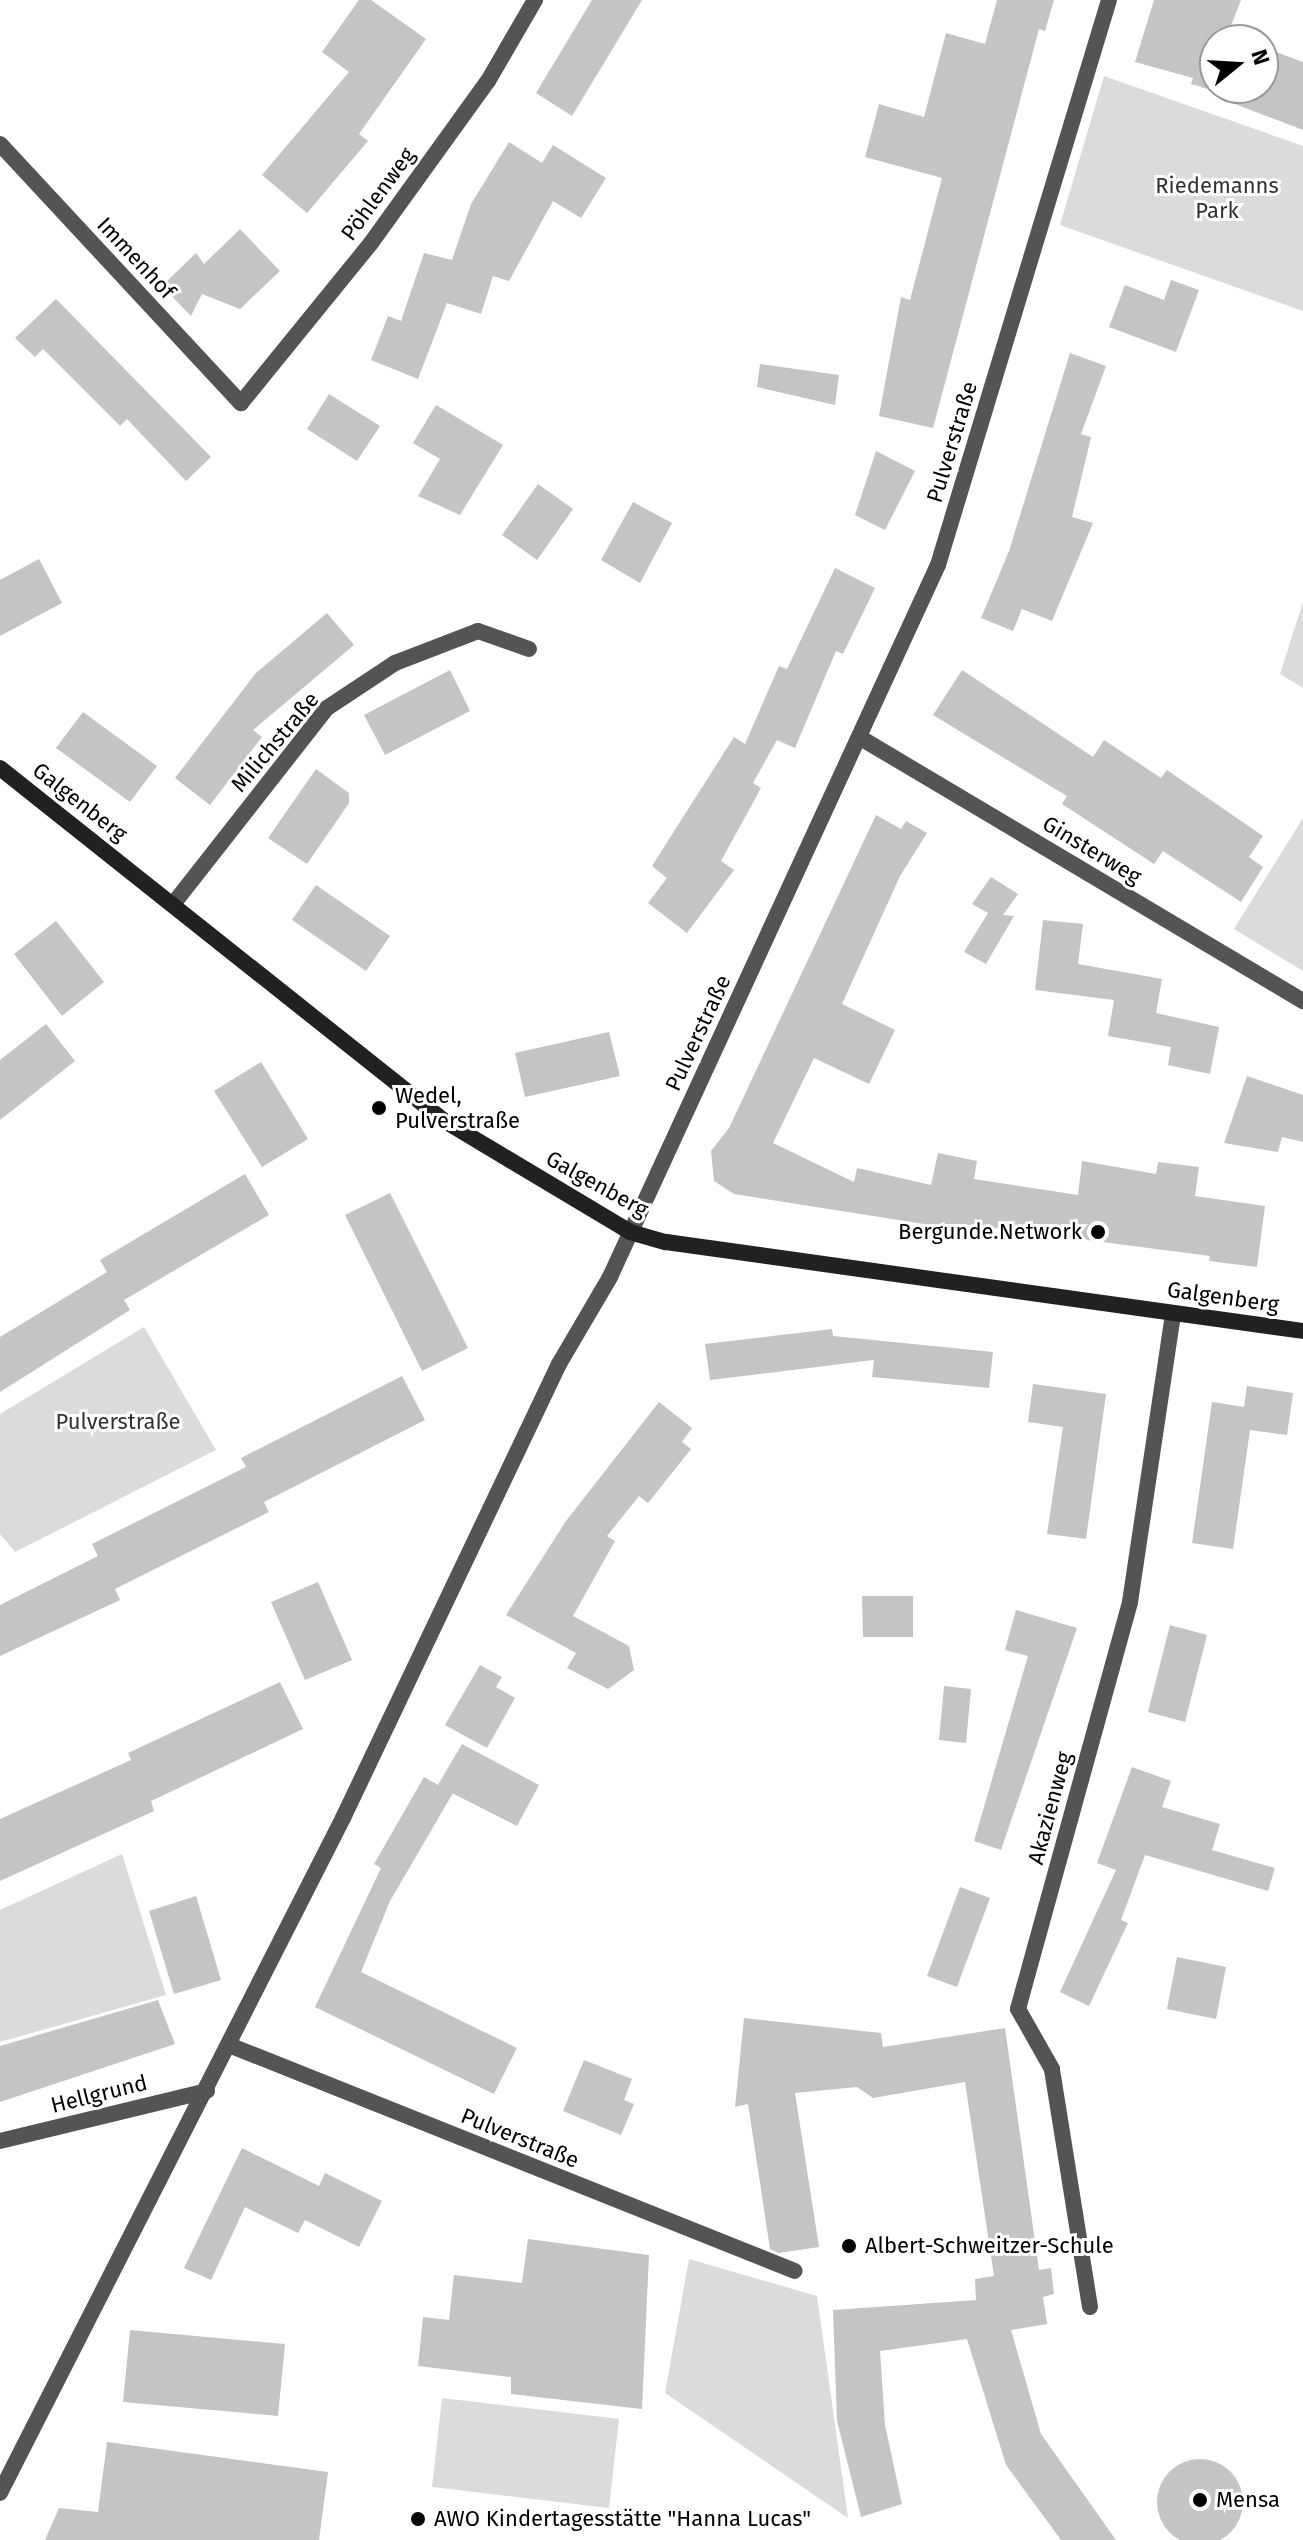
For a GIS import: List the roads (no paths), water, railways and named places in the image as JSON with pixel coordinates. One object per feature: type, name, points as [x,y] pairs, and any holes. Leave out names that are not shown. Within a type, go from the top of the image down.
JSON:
[{"type":"street","name":"Pöhlenweg","points":[[241,403],[371,243],[488,81],[535,0]]},
{"type":"street","name":"Pulverstraße","points":[[0,2493],[207,2091],[559,1364],[630,1232],[938,565],[1109,0]]},
{"type":"street","name":"Immenhof","points":[[0,144],[241,403]]},
{"type":"street","name":"Milichstraße","points":[[174,903],[327,708],[395,663],[478,631],[529,649]]},
{"type":"street","name":"Ginsterweg","points":[[859,737],[1303,1001]]},
{"type":"street","name":"Galgenberg","points":[[0,768],[174,903],[443,1120],[630,1232],[666,1242],[1303,1331]]},
{"type":"street","name":"Akazienweg","points":[[1090,2307],[1052,2069],[1018,2009],[1130,1602],[1173,1313]]},
{"type":"street","name":"Pulverstraße","points":[[229,2045],[795,2271]]},
{"type":"street","name":"Hellgrund","points":[[0,2141],[207,2091]]},
{"type":"place","name":"Wedel, Pulverstraße","points":[[379,1108]]},
{"type":"place","name":"Bergunde.Network","points":[[1098,1232]]},
{"type":"place","name":"Albert-Schweitzer-Schule","points":[[849,2246]]},
{"type":"place","name":"Mensa","points":[[1200,2500]]},
{"type":"place","name":"AWO Kindertagesstätte \"Hanna Lucas\"","points":[[418,2519]]},
{"type":"park label","name":"Riedemanns Park","points":[[1217,198]]}]
